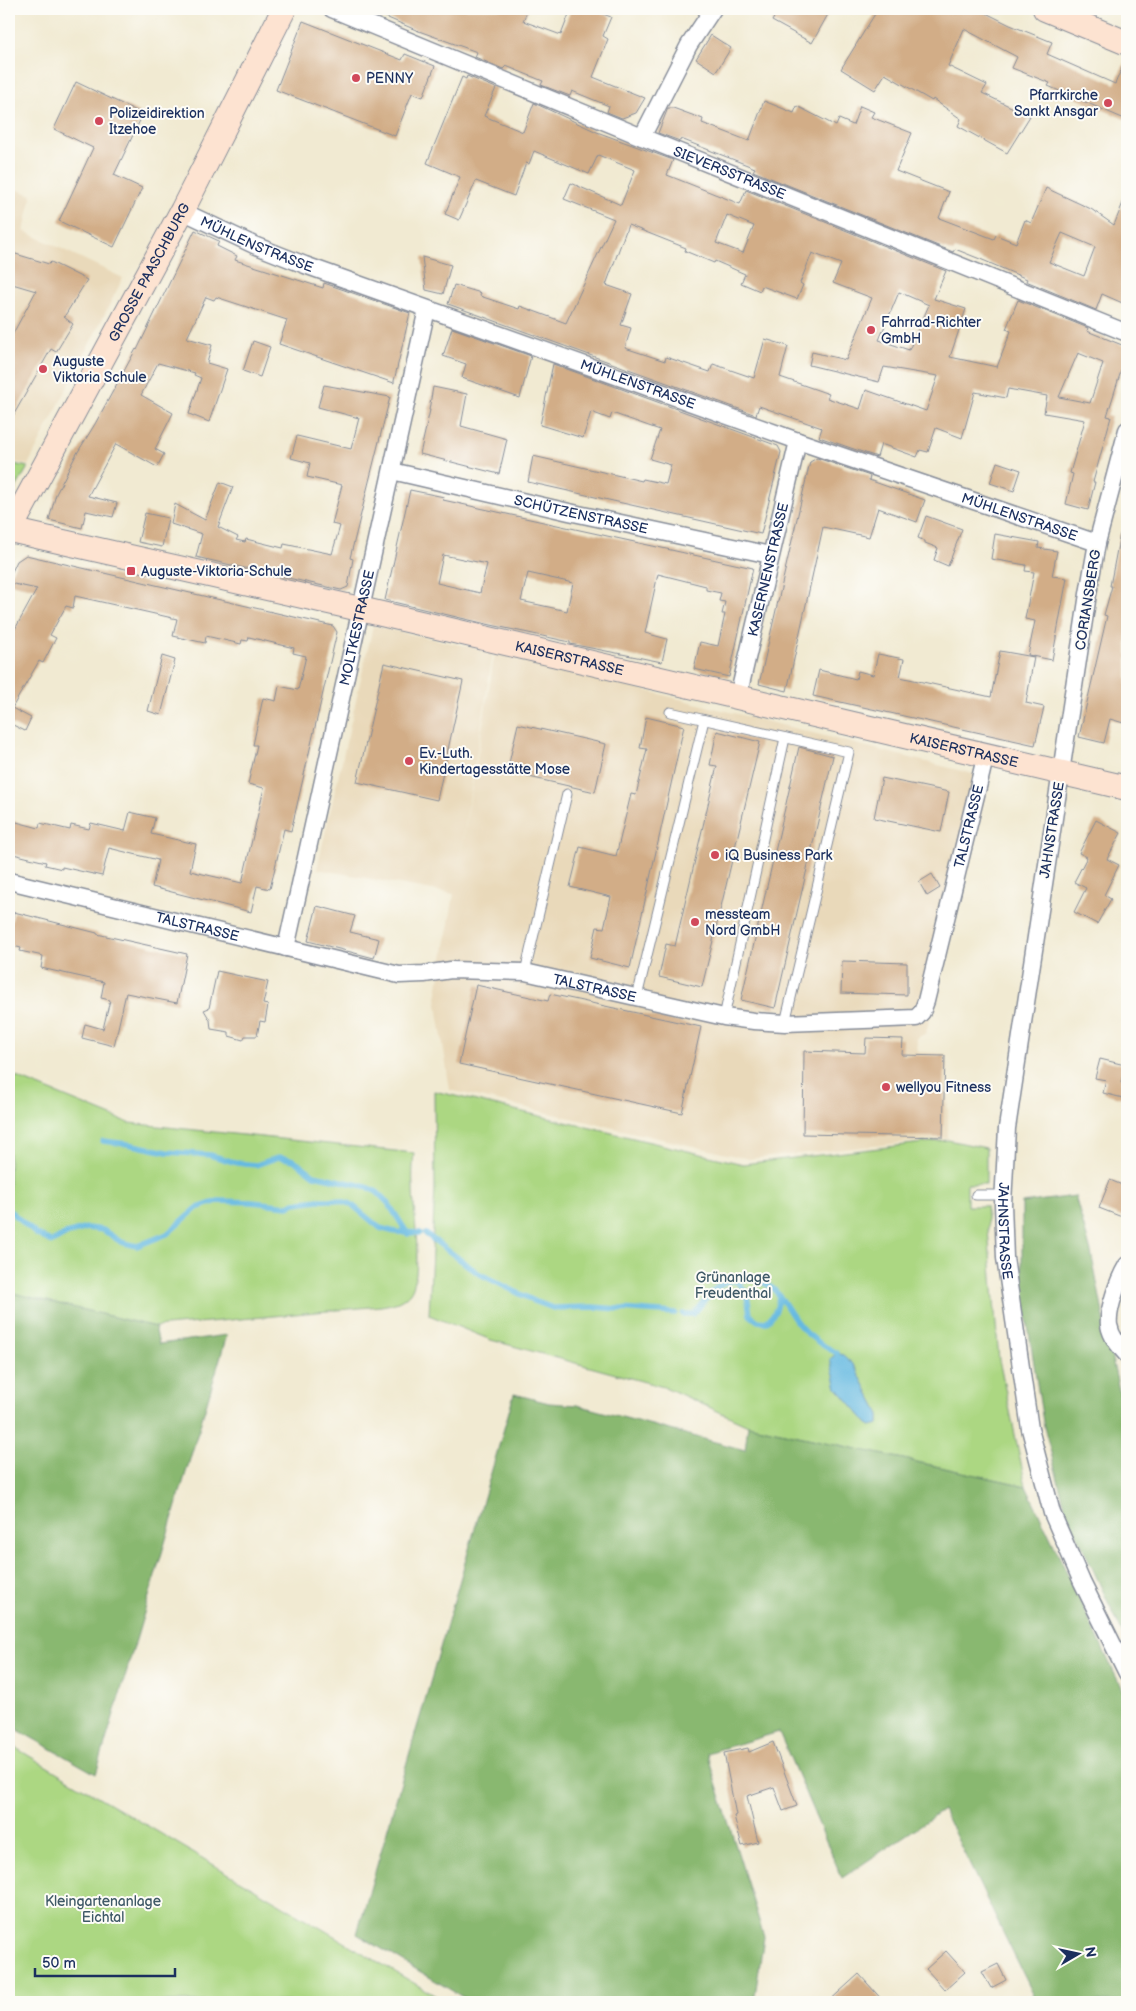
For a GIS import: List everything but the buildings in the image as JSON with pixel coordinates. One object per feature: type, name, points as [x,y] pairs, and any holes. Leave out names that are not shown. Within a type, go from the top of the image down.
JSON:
[{"type":"main road","name":"GROSSE PAASCHBURG","points":[[9,531],[182,211],[284,9]]},
{"type":"main road","points":[[1045,9],[1127,43]]},
{"type":"main road","name":"KAISERSTRASSE","points":[[9,531],[360,609],[1127,788]]},
{"type":"street","name":"SIEVERSSTRASSE","points":[[332,9],[361,14],[642,137],[1127,334]]},
{"type":"street","points":[[642,137],[689,45],[713,9]]},
{"type":"street","name":"MÜHLENSTRASSE","points":[[182,211],[254,245],[427,309],[798,441],[1097,543]]},
{"type":"street","name":"MOLTKESTRASSE","points":[[286,948],[427,309]]},
{"type":"street","name":"CORIANSBERG","points":[[1061,772],[1097,543],[1122,466],[1127,430]]},
{"type":"street","name":"KASERNENSTRASSE","points":[[738,696],[798,441]]},
{"type":"street","name":"SCHÜTZENSTRASSE","points":[[392,471],[569,512],[770,555]]},
{"type":"street","name":"TALSTRASSE","points":[[9,881],[399,975],[451,970],[525,972],[724,1017],[754,1021],[785,1022],[916,1018],[922,1012],[926,1001],[986,754]]},
{"type":"street","name":"JAHNSTRASSE","points":[[1061,772],[1007,1128],[1003,1195],[1005,1258],[1030,1429],[1052,1513],[1082,1582],[1127,1673]]},
{"type":"street","points":[[1127,1265],[1117,1286],[1109,1320],[1115,1341],[1127,1354]]},
{"type":"lane","points":[[670,712],[849,752],[785,1022]]},
{"type":"lane","points":[[638,997],[704,720]]},
{"type":"lane","points":[[724,1017],[785,738]]},
{"type":"lane","points":[[525,972],[566,794]]},
{"type":"lane","points":[[976,1195],[1003,1195]]},
{"type":"shaded area","name":"Auguste Viktoria Schule","points":[[9,187],[32,195],[24,231],[123,278],[28,465],[9,461]]},
{"type":"shaded area","points":[[373,626],[493,652],[457,876],[495,652],[989,778],[926,1033],[917,1038],[917,1052],[947,1054],[948,1138],[749,1159],[450,1090],[436,998],[454,894],[317,869]],"holes":[[[646,717],[684,726],[630,967],[590,958],[597,927],[604,928],[614,884],[610,883],[630,794],[636,795],[647,749],[640,748]],[[519,724],[605,744],[508,772]],[[717,732],[760,742],[701,987],[659,976],[666,945],[675,946],[717,766],[710,764]],[[799,748],[833,756],[775,1007],[741,999]],[[882,778],[949,792],[941,832],[874,818]],[[842,961],[907,963],[907,995],[841,993]],[[476,985],[548,1001],[550,994],[701,1027],[682,1113],[459,1063]],[[866,1039],[902,1039],[902,1055],[945,1056],[943,1137],[803,1133],[805,1051],[865,1053]]]},
{"type":"green space","points":[[9,463],[28,467],[9,500]]},
{"type":"green space","points":[[9,1074],[129,1123],[414,1153],[413,1179],[417,1259],[416,1274],[409,1294],[396,1303],[381,1306],[155,1327],[9,1292]]},
{"type":"green space","name":"Grünanlage Freudenthal","points":[[434,1091],[743,1164],[948,1140],[986,1148],[986,1184],[967,1184],[967,1206],[986,1206],[999,1360],[1026,1486],[748,1425],[667,1388],[491,1340],[429,1315],[435,1187]],"holes":[[[854,1365],[879,1413],[879,1424],[870,1426],[837,1388],[836,1382]]]},
{"type":"green space","points":[[1075,1196],[1091,1252],[1127,1426],[1127,1643],[1066,1511],[1043,1422],[1022,1287],[1022,1203]]},
{"type":"green space","points":[[9,1292],[155,1327],[159,1344],[227,1335],[96,1774],[9,1725]]},
{"type":"green space","points":[[514,1394],[549,1403],[577,1405],[745,1450],[748,1425],[1026,1486],[1127,1700],[1127,2002],[1037,2002],[943,1810],[842,1878],[779,1732],[707,1753],[764,1937],[754,2002],[471,2002],[357,1934]]},
{"type":"green space","name":"Kleingartenanlage Eichtal","points":[[9,1744],[446,2002],[9,2002]]},
{"type":"water","points":[[837,1353],[843,1355],[854,1365],[879,1413],[879,1424],[870,1426],[837,1388],[830,1359]]},
{"type":"waterway","points":[[103,1141],[167,1152],[210,1155],[237,1163],[256,1165],[279,1157],[294,1160],[314,1175],[364,1186],[377,1192],[388,1203],[408,1234]]},
{"type":"waterway","points":[[9,1210],[36,1234],[52,1242],[66,1234],[87,1228],[103,1230],[121,1242],[137,1246],[167,1234],[197,1208],[218,1201],[288,1206],[295,1203],[318,1200],[337,1200],[351,1204],[380,1228],[395,1232],[420,1233]]},
{"type":"waterway","points":[[426,1234],[478,1273],[534,1301],[553,1308],[592,1307],[675,1313]]},
{"type":"waterway","points":[[683,1314],[693,1314],[712,1292],[726,1282],[745,1279],[759,1281],[774,1290],[808,1334],[822,1345],[837,1353]]},
{"type":"waterway","points":[[734,1280],[745,1291],[750,1315],[758,1321],[766,1322],[772,1316],[777,1307],[779,1295]]},
{"type":"place","name":"PENNY","points":[[356,78]]},
{"type":"place","name":"Pfarrkirche Sankt Ansgar","points":[[1108,103]]},
{"type":"place","name":"Polizeidirektion Itzehoe","points":[[99,121]]},
{"type":"place","name":"Fahrrad-Richter GmbH","points":[[871,330]]},
{"type":"place","name":"Auguste Viktoria Schule","points":[[43,369]]},
{"type":"place","name":"Auguste-Viktoria-Schule","points":[[131,571]]},
{"type":"place","name":"Ev.-Luth. Kindertagesstätte Mose","points":[[409,761]]},
{"type":"place","name":"iQ Business Park","points":[[715,855]]},
{"type":"place","name":"messteam Nord GmbH","points":[[695,922]]},
{"type":"place","name":"wellyou Fitness","points":[[886,1087]]}]
